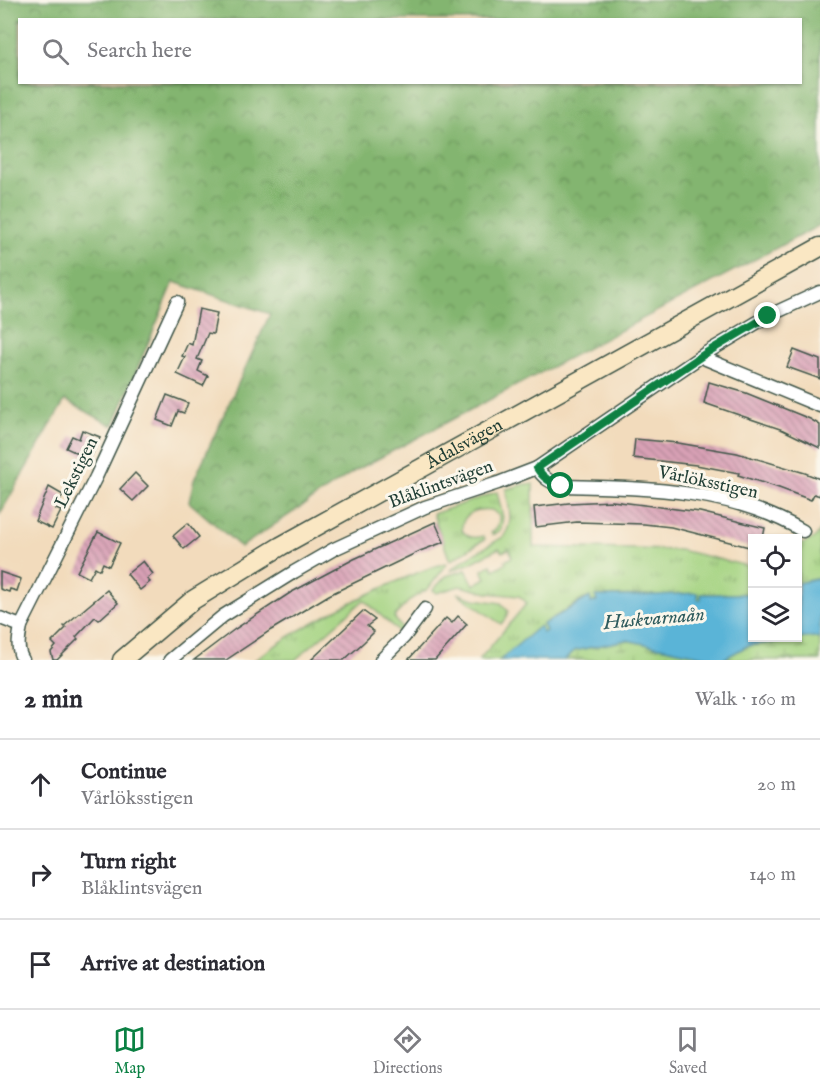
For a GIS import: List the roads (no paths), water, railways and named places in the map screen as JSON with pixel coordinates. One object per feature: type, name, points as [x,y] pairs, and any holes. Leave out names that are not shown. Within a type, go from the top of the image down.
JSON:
[{"type":"main road","name":"Ådalsvägen","points":[[122,660],[193,600],[281,546],[820,247]]},
{"type":"street","name":"Blåklintsvägen","points":[[170,660],[223,616],[334,549],[425,507],[537,468],[706,353],[768,316],[820,292]]},
{"type":"street","name":"Lekstigen","points":[[23,660],[19,654],[18,640],[21,626],[96,477],[177,302]]},
{"type":"street","points":[[706,353],[706,359],[820,406]]},
{"type":"street","name":"Vårlöksstigen","points":[[537,468],[541,475],[550,482],[561,486],[651,488],[681,492],[745,507],[786,521],[803,531]]},
{"type":"street","points":[[381,660],[404,637],[425,609]]},
{"type":"street","points":[[0,618],[21,626]]},
{"type":"water","name":"Huskvarnaån","points":[[820,578],[820,639],[813,637],[802,638],[802,582]]},
{"type":"water","name":"Huskvarnaån","points":[[698,593],[698,600],[701,600],[701,594],[748,594],[748,642],[776,642],[747,646],[722,660],[626,640],[574,651],[565,660],[500,660],[540,626],[543,633],[546,631],[543,624],[590,597],[591,603],[597,601],[595,596]]}]
